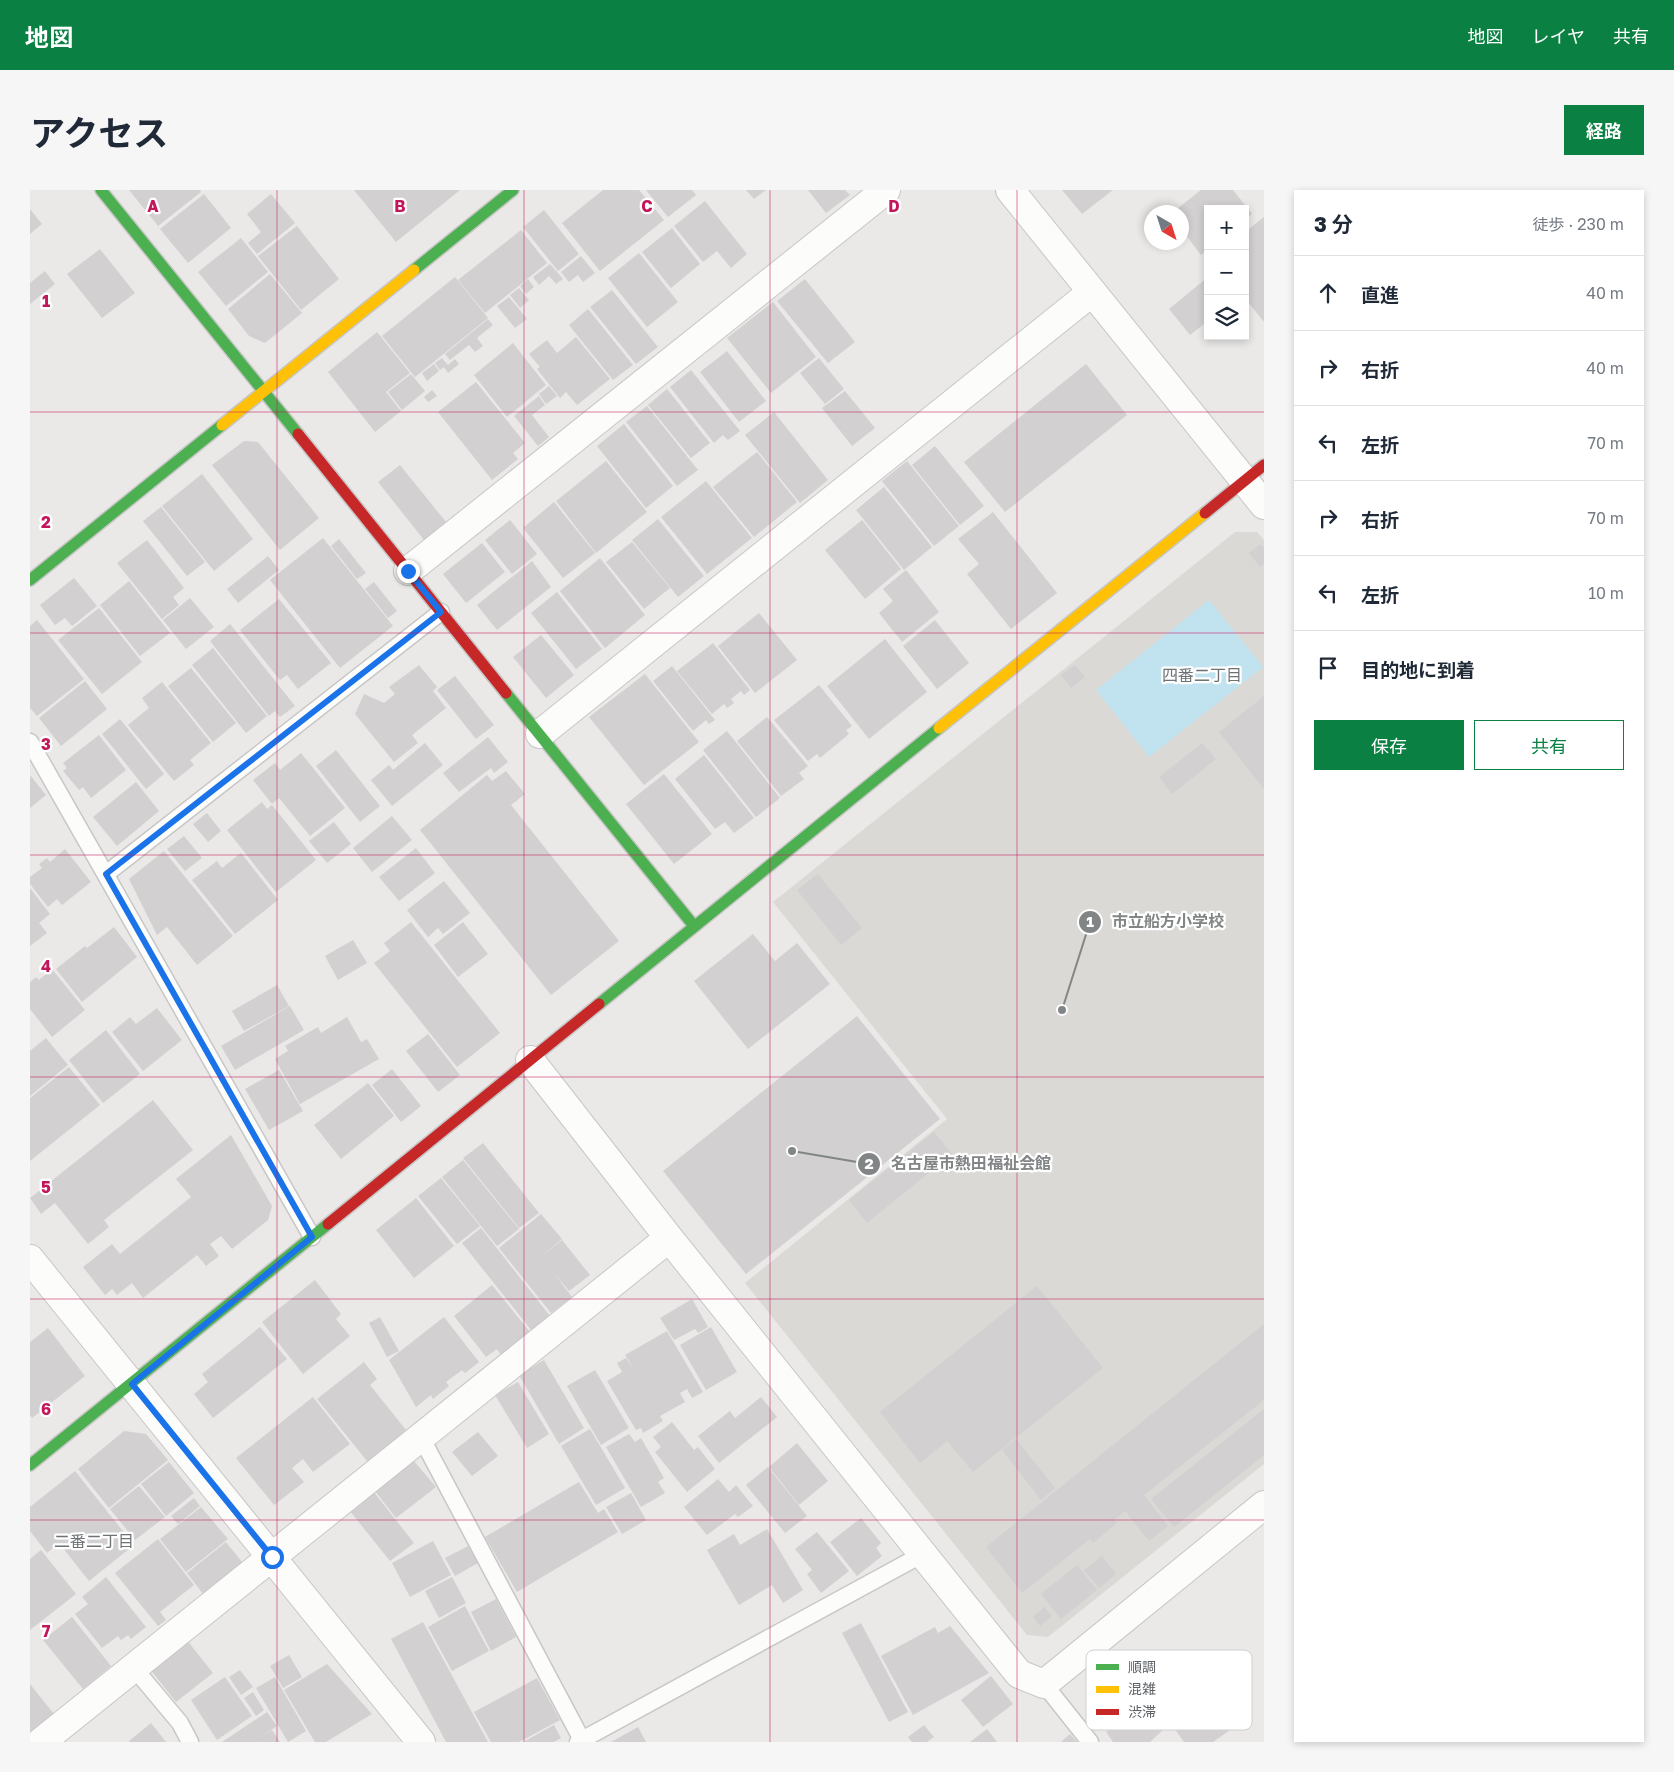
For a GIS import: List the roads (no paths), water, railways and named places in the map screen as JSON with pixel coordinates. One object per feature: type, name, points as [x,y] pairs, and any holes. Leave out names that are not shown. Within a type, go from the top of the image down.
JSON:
[{"type":"street","points":[[101,190],[694,926]]},
{"type":"street","points":[[30,580],[264,393],[513,190]]},
{"type":"street","points":[[408,571],[886,190]]},
{"type":"street","points":[[1010,190],[1092,292],[1254,473],[1264,504]]},
{"type":"street","points":[[540,734],[1092,292]]},
{"type":"street","points":[[30,1465],[1254,473]]},
{"type":"street","points":[[530,1060],[669,1238],[1019,1674],[1044,1684],[1264,1505]]},
{"type":"street","points":[[41,1742],[669,1238]]},
{"type":"street","points":[[30,1259],[421,1742]]},
{"type":"lane","points":[[106,874],[441,612]]},
{"type":"lane","points":[[30,742],[312,1237]]},
{"type":"lane","points":[[421,1437],[581,1741],[923,1554]]},
{"type":"lane","points":[[134,1668],[180,1723],[190,1742]]},
{"type":"lane","points":[[1044,1684],[1090,1742]]},
{"type":"water","points":[[1209,600],[1263,667],[1149,757],[1096,690]]},
{"type":"place","name":"市立船方小学校","points":[[1062,1010]]},
{"type":"place","name":"名古屋市熱田福祉会館","points":[[792,1151]]},
{"type":"district","name":"四番二丁目","points":[[1202,675]]},
{"type":"district","name":"二番二丁目","points":[[94,1541]]}]
